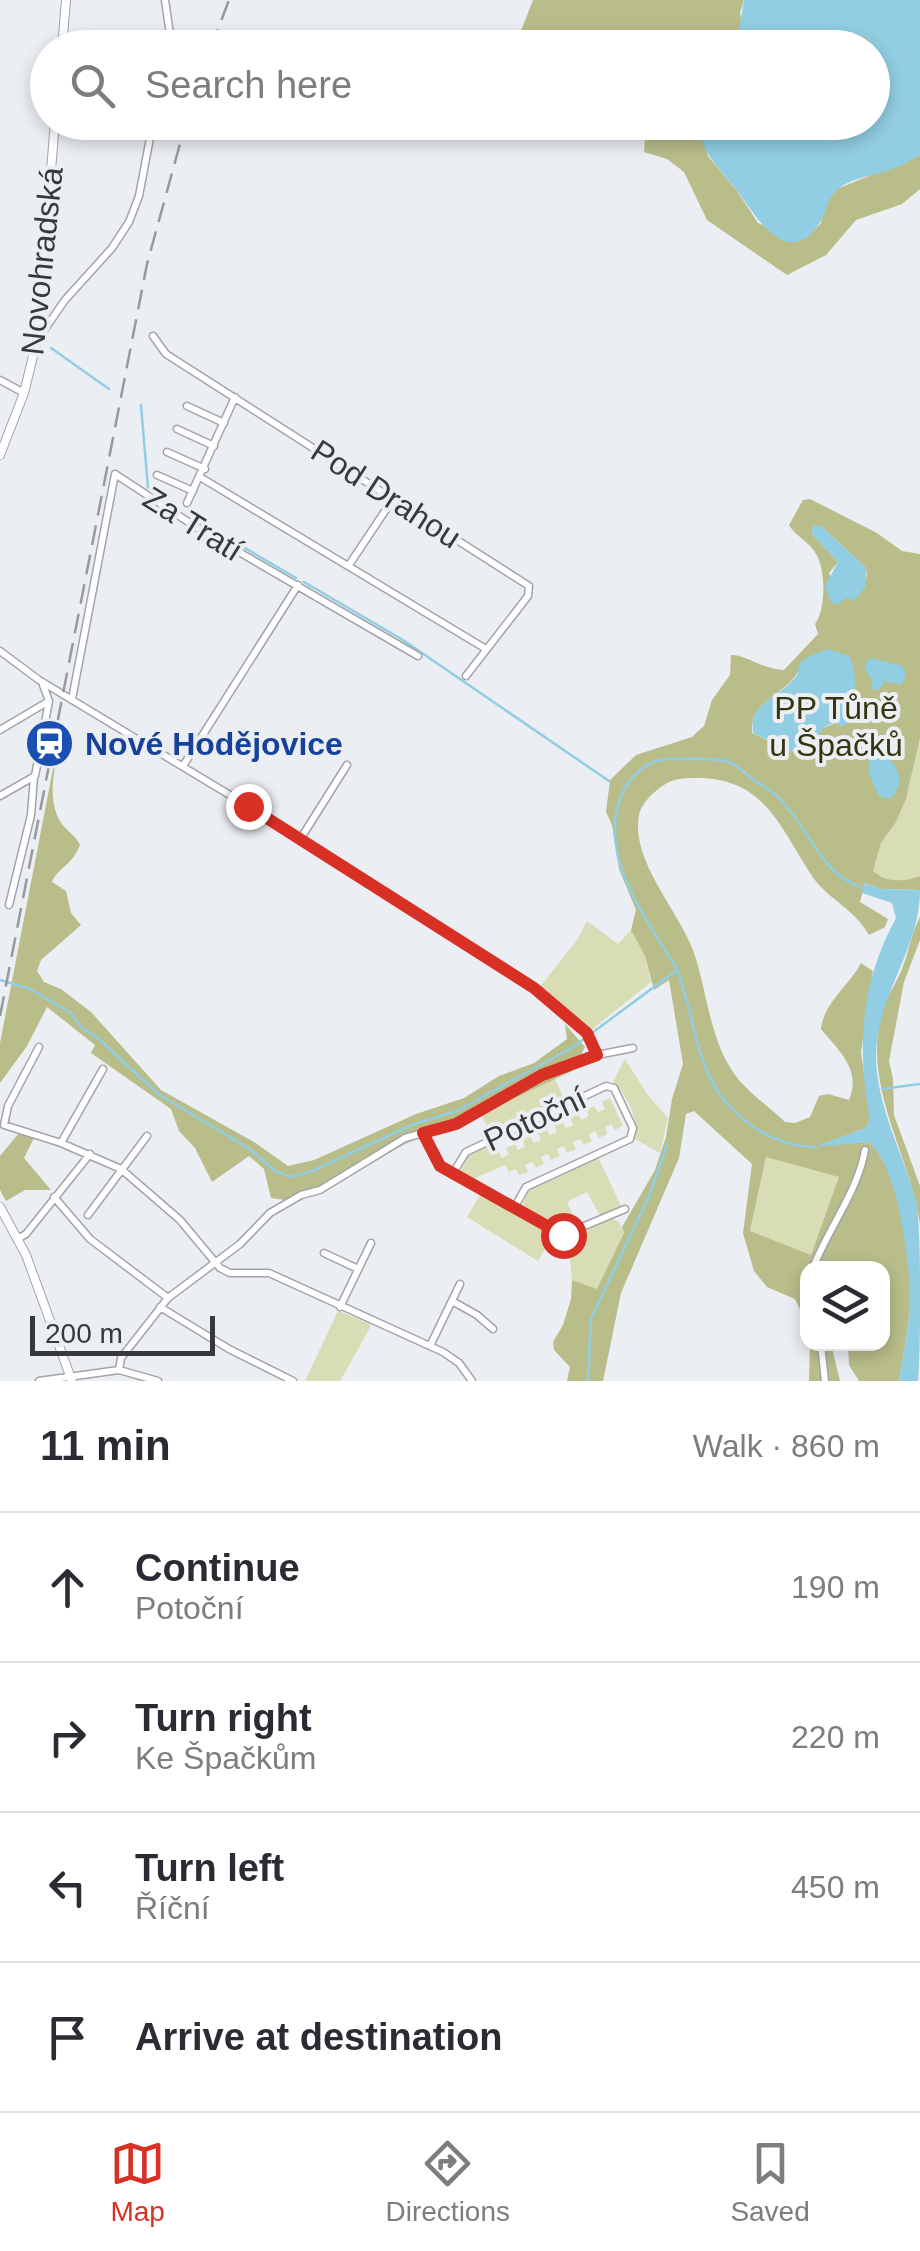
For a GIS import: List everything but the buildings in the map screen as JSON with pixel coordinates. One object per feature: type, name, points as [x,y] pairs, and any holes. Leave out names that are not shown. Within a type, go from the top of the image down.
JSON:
[{"type":"main road","points":[[64,30],[66,0]]},
{"type":"main road","name":"Novohradská","points":[[0,455],[24,393],[37,340],[54,140]]},
{"type":"main road","points":[[0,1207],[18,1239],[72,1380]]},
{"type":"street","points":[[165,0],[169,30]]},
{"type":"street","points":[[37,340],[129,222],[139,196],[149,140]]},
{"type":"street","name":"Pod Drahou","points":[[153,336],[166,354],[529,586],[528,596],[466,676]]},
{"type":"street","points":[[0,380],[24,393]]},
{"type":"street","points":[[187,503],[236,397]]},
{"type":"street","points":[[187,406],[224,423]]},
{"type":"street","points":[[177,429],[214,446]]},
{"type":"street","points":[[167,452],[486,648]]},
{"type":"street","name":"Za Tratí","points":[[72,699],[116,474],[196,527],[418,656]]},
{"type":"street","points":[[157,476],[193,492]]},
{"type":"street","points":[[349,565],[393,499]]},
{"type":"street","points":[[183,766],[298,585]]},
{"type":"street","points":[[0,651],[39,680],[300,838],[534,988],[590,1037],[597,1055]]},
{"type":"street","points":[[9,905],[28,830],[49,701],[39,680]]},
{"type":"street","points":[[0,730],[49,701]]},
{"type":"street","points":[[300,838],[347,765]]},
{"type":"street","points":[[0,796],[34,776]]},
{"type":"street","points":[[39,1047],[8,1106],[4,1125],[90,1154],[121,1170],[180,1220],[215,1262],[230,1273],[269,1274],[430,1346],[459,1363],[472,1381]]},
{"type":"street","points":[[119,1370],[121,1358],[168,1298],[240,1244],[270,1214],[301,1195],[320,1190],[406,1138],[456,1124],[542,1075],[597,1055],[634,1048]]},
{"type":"street","points":[[61,1143],[103,1069]]},
{"type":"street","name":"Potoční","points":[[453,1173],[466,1152],[606,1086],[614,1088],[633,1128],[630,1139],[526,1188],[514,1208]]},
{"type":"street","name":"Potoční","points":[[423,1133],[435,1160],[563,1235],[625,1210]]},
{"type":"street","points":[[88,1215],[147,1140]]},
{"type":"street","points":[[816,1261],[862,1169],[866,1150]]},
{"type":"street","points":[[18,1239],[90,1154]]},
{"type":"street","points":[[54,1197],[90,1239],[168,1298]]},
{"type":"street","points":[[340,1307],[371,1243]]},
{"type":"street","points":[[324,1254],[358,1269]]},
{"type":"street","points":[[430,1346],[460,1284]]},
{"type":"street","points":[[452,1301],[493,1329]]},
{"type":"street","points":[[160,1308],[293,1381]]},
{"type":"street","points":[[822,1351],[825,1381]]},
{"type":"street","points":[[39,1381],[64,1376],[72,1380],[119,1370],[158,1381]]},
{"type":"green space","points":[[533,0],[744,0],[740,13],[743,30],[521,30]]},
{"type":"green space","points":[[645,140],[704,140],[708,156],[758,223],[797,240],[806,238],[821,223],[825,204],[837,189],[920,155],[920,189],[902,204],[856,220],[826,255],[787,275],[707,220],[684,172],[667,159],[644,152]]},
{"type":"green space","name":"PP Tůně u Špačků","points":[[810,499],[877,533],[902,551],[920,554],[920,738],[906,799],[881,843],[873,871],[895,880],[920,876],[920,890],[881,889],[865,883],[860,902],[888,919],[885,927],[869,935],[818,884],[768,809],[740,787],[721,780],[687,778],[664,785],[643,806],[638,832],[649,868],[694,953],[724,1056],[742,1083],[785,1122],[810,1117],[819,1096],[828,1094],[849,1100],[853,1079],[850,1069],[821,1029],[832,1002],[861,963],[873,971],[861,1052],[870,1119],[866,1128],[820,1145],[869,1142],[889,1173],[902,1218],[910,1287],[899,1381],[859,1381],[849,1365],[848,1351],[890,1351],[890,1261],[800,1261],[800,1309],[795,1299],[767,1287],[754,1271],[743,1233],[752,1164],[694,1111],[686,1114],[679,1158],[621,1293],[603,1381],[567,1381],[570,1367],[554,1350],[553,1342],[571,1299],[572,1280],[597,1289],[624,1233],[622,1227],[655,1170],[683,1064],[669,980],[654,990],[645,956],[631,930],[636,910],[619,869],[606,812],[610,780],[636,755],[692,737],[704,726],[712,700],[730,675],[731,655],[784,670],[818,634],[815,624],[823,600],[822,570],[813,550],[789,525],[803,500]],"holes":[[[821,526],[866,568],[865,585],[843,599],[829,573],[838,562],[812,534]],[[798,672],[842,726],[835,723],[821,729],[815,738],[817,744],[806,757],[752,733],[756,713]],[[766,1157],[839,1177],[811,1255],[750,1231]]]},
{"type":"green space","points":[[920,738],[920,876],[889,880],[872,872],[881,843],[906,799]]},
{"type":"green space","points":[[57,748],[53,785],[56,813],[80,845],[52,882],[66,891],[71,913],[81,925],[41,960],[37,971],[44,982],[61,989],[91,1012],[161,1090],[254,1142],[288,1166],[314,1160],[416,1114],[464,1098],[499,1076],[534,1063],[567,1039],[565,1024],[585,1047],[572,1071],[285,1200],[271,1198],[264,1169],[249,1156],[212,1182],[195,1148],[179,1131],[171,1109],[91,1053],[95,1045],[47,1007],[27,1046],[0,1083],[0,1043]]},
{"type":"green space","points":[[920,917],[920,940],[904,982],[889,1061],[894,1115],[920,1186],[920,1224],[883,1098],[877,1046],[882,1012]]},
{"type":"green space","points":[[587,921],[618,944],[631,930],[645,956],[651,982],[590,1031],[539,988]]},
{"type":"green space","points":[[625,1059],[668,1118],[660,1153],[635,1139],[631,1109],[613,1082]]},
{"type":"green space","points":[[555,1079],[565,1101],[492,1136],[481,1114]]},
{"type":"green space","points":[[610,1098],[623,1126],[615,1130],[611,1124],[605,1127],[607,1134],[599,1138],[595,1131],[589,1135],[592,1141],[584,1145],[580,1139],[573,1142],[576,1149],[567,1153],[564,1146],[557,1149],[560,1156],[551,1160],[548,1154],[541,1157],[544,1164],[536,1168],[532,1162],[525,1165],[528,1172],[519,1175],[516,1169],[509,1172],[505,1165],[473,1179],[461,1171],[468,1156],[495,1143],[502,1158],[509,1154],[506,1148],[515,1144],[518,1150],[525,1147],[522,1140],[530,1136],[534,1143],[541,1140],[538,1133],[546,1129],[550,1135],[557,1132],[554,1125],[562,1121],[566,1128],[573,1125],[570,1117],[578,1114],[582,1120],[589,1116],[586,1110],[594,1106],[598,1112],[605,1109],[602,1102]]},
{"type":"green space","points":[[19,1133],[34,1138],[24,1158],[51,1190],[25,1190],[6,1201],[0,1190],[0,1156]]},
{"type":"green space","points":[[598,1157],[621,1206],[600,1216],[587,1192],[567,1202],[578,1226],[565,1231],[522,1206],[529,1190]]},
{"type":"green space","points":[[766,1157],[840,1177],[811,1255],[750,1232]]},
{"type":"green space","points":[[481,1193],[553,1235],[538,1261],[467,1217]]},
{"type":"green space","points":[[612,1219],[619,1222],[624,1233],[597,1290],[572,1280],[568,1239]]},
{"type":"green space","points":[[338,1311],[370,1324],[370,1328],[340,1381],[305,1381]]},
{"type":"green space","points":[[810,1351],[833,1351],[840,1381],[809,1381]]},
{"type":"water","points":[[744,0],[920,0],[920,155],[896,168],[842,186],[807,237],[794,242],[771,233],[711,158],[702,140],[890,140],[890,30],[739,30]]},
{"type":"water","points":[[812,526],[821,526],[866,568],[866,586],[855,600],[846,598],[838,604],[831,603],[825,586],[838,562],[812,534]]},
{"type":"water","points":[[828,649],[849,656],[852,664],[854,689],[848,723],[834,723],[823,729],[816,747],[806,757],[753,733],[755,714],[760,708],[794,679],[803,661]]},
{"type":"water","points":[[871,658],[902,666],[906,675],[901,685],[885,681],[879,690],[872,689],[865,669]]},
{"type":"water","points":[[884,756],[899,776],[898,788],[890,799],[879,796],[870,776],[870,760]]},
{"type":"water","points":[[865,883],[881,889],[920,890],[913,933],[882,1014],[876,1058],[886,1114],[917,1205],[918,1381],[899,1381],[910,1287],[901,1217],[888,1172],[869,1142],[814,1147],[866,1128],[870,1119],[863,1067],[865,1016],[875,966],[896,918],[892,903],[862,893]]},
{"type":"waterway","points":[[51,348],[109,389]]},
{"type":"waterway","points":[[141,405],[148,488]]},
{"type":"waterway","points":[[197,520],[296,578]]},
{"type":"waterway","points":[[304,582],[403,640],[609,781]]},
{"type":"waterway","points":[[676,968],[630,891],[616,848],[615,827],[621,796],[631,779],[653,762],[706,759],[733,764],[782,801],[837,874],[865,889]]},
{"type":"waterway","points":[[0,980],[30,989],[71,1013],[82,1028],[158,1094],[290,1177],[310,1172],[412,1125],[457,1111],[573,1047],[677,970],[703,1061],[720,1095],[746,1122],[762,1132],[796,1145],[815,1147]]},
{"type":"waterway","points":[[882,1089],[920,1084]]},
{"type":"waterway","points":[[588,1381],[591,1319],[650,1194],[667,1145]]},
{"type":"railway","points":[[218,30],[229,0]]},
{"type":"railway","points":[[0,1016],[147,264],[181,140]]},
{"type":"place","name":"Nové Hodějovice","points":[[50,744]]},
{"type":"route","points":[[248,806],[534,988],[587,1033],[597,1055],[542,1075],[456,1124],[423,1133],[440,1166],[563,1235]]}]
